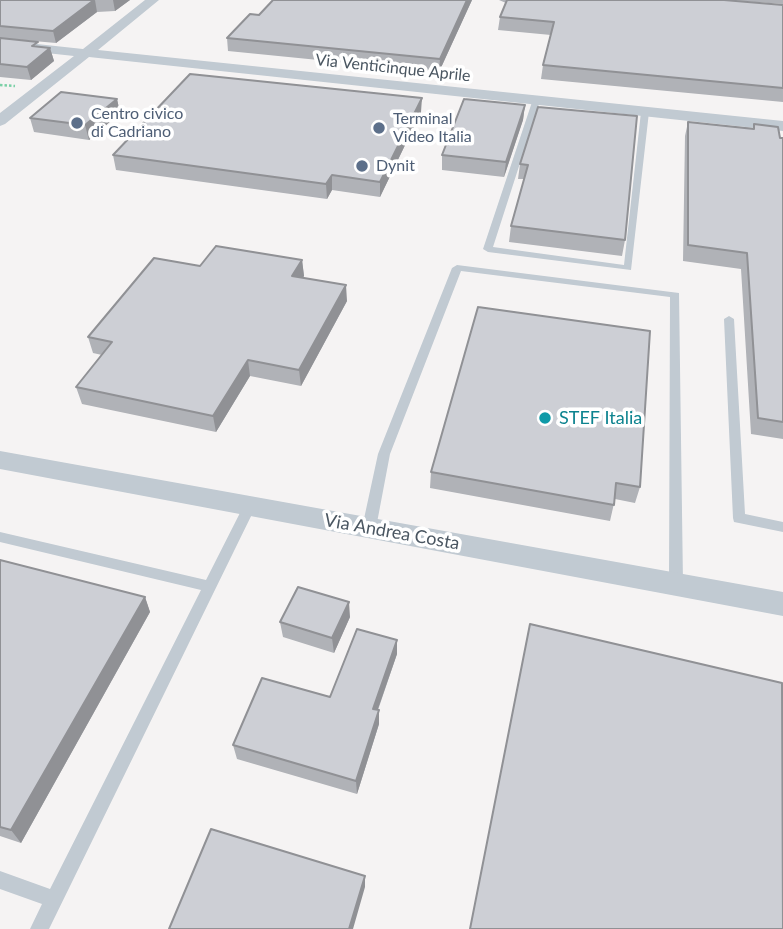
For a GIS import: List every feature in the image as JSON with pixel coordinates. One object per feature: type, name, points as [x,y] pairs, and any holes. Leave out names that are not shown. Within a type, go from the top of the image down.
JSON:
[{"type":"street","points":[[0,121],[153,0]]},
{"type":"street","name":"Via Venticinque Aprile","points":[[0,44],[783,126]]},
{"type":"street","name":"Via Andrea Costa","points":[[0,460],[783,604]]},
{"type":"lane","points":[[536,101],[488,249],[628,268],[645,112]]},
{"type":"lane","points":[[369,528],[384,454],[457,268],[675,295],[676,584]]},
{"type":"lane","points":[[729,319],[739,519],[783,527]]},
{"type":"lane","points":[[39,929],[250,506]]},
{"type":"lane","points":[[0,537],[211,587]]},
{"type":"lane","points":[[0,880],[54,899]]},
{"type":"building","points":[[0,0],[94,0],[53,31],[0,26]]},
{"type":"building","points":[[273,0],[467,0],[440,59],[227,38],[250,14],[259,15]]},
{"type":"building","points":[[507,0],[724,0],[783,5],[783,88],[543,65],[554,22],[500,17]]},
{"type":"building","points":[[0,38],[38,42],[32,46],[50,48],[27,67],[0,64]]},
{"type":"building","points":[[190,74],[422,98],[380,182],[332,175],[326,184],[113,155]]},
{"type":"building","points":[[61,92],[117,99],[85,125],[30,118]]},
{"type":"building","points":[[464,99],[525,105],[506,162],[442,155]]},
{"type":"building","points":[[538,107],[637,116],[625,240],[511,226],[528,165],[520,164]]},
{"type":"building","points":[[688,122],[754,129],[754,124],[778,127],[780,138],[783,138],[783,422],[758,418],[747,253],[688,245]]},
{"type":"building","points":[[216,246],[302,260],[292,276],[346,285],[299,370],[248,360],[213,416],[76,387],[112,342],[88,337],[154,258],[200,266]]},
{"type":"building","name":"STEF Italia","points":[[478,307],[650,331],[640,487],[616,483],[614,505],[431,472]]},
{"type":"building","points":[[0,560],[145,597],[11,830],[0,827]]},
{"type":"building","points":[[298,587],[349,602],[332,638],[280,622]]},
{"type":"building","points":[[530,624],[782,683],[783,929],[470,929]]},
{"type":"building","points":[[357,629],[397,640],[373,709],[379,710],[356,781],[233,745],[262,678],[330,697]]},
{"type":"building","points":[[211,829],[365,876],[349,929],[169,929]]},
{"type":"place","name":"Centro civico di Cadriano","points":[[77,123]]},
{"type":"place","name":"Terminal Video Italia","points":[[379,128]]},
{"type":"place","name":"Dynit","points":[[362,166]]},
{"type":"place","name":"STEF Italia","points":[[545,418]]}]
